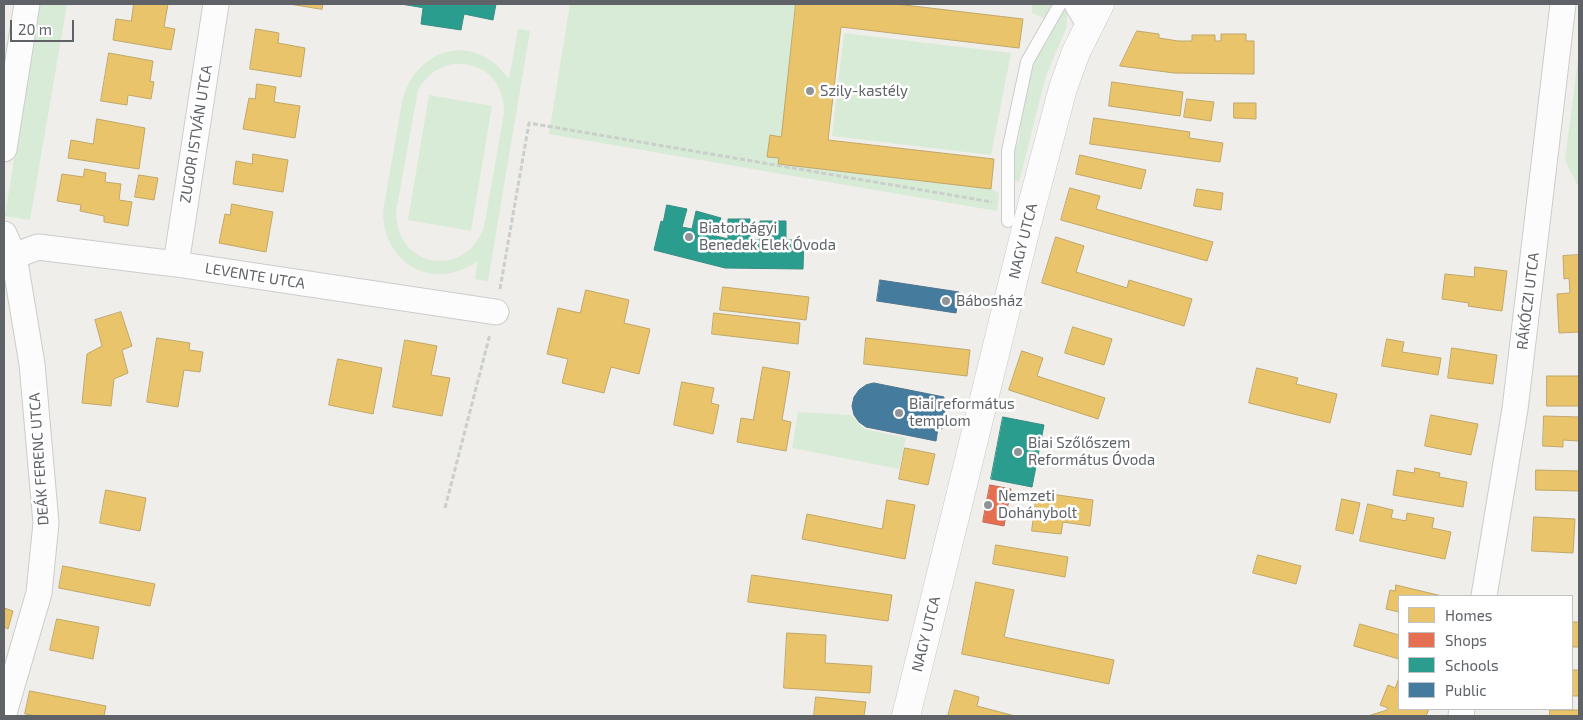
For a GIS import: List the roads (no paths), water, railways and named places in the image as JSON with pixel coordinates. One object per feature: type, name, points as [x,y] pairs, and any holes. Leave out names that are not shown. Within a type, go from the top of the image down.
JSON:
[{"type":"main road","name":"NAGY UTCA","points":[[906,716],[1027,224],[1063,88],[1089,10]]},
{"type":"street","points":[[4,149],[27,4]]},
{"type":"street","name":"ZUGOR ISTVÁN UTCA","points":[[176,264],[216,4]]},
{"type":"street","name":"RÁKÓCZI UTCA","points":[[1484,595],[1515,409],[1563,4]]},
{"type":"street","name":"LEVENTE UTCA","points":[[9,245],[176,264],[496,312]]},
{"type":"street","name":"DEÁK FERENC UTCA","points":[[4,713],[39,593],[46,523],[32,364],[9,245]]},
{"type":"lane","points":[[1008,221],[1008,151],[1027,62],[1060,4]]},
{"type":"place","name":"Szily-kastély","points":[[810,91]]},
{"type":"place","name":"Biatorbágyi Benedek Elek Óvoda","points":[[689,237]]},
{"type":"place","name":"Bábosház","points":[[946,301]]},
{"type":"place","name":"Biai református templom","points":[[899,413]]},
{"type":"place","name":"Biai Szőlőszem Református Óvoda","points":[[1018,452]]},
{"type":"place","name":"Nemzeti Dohánybolt","points":[[988,505]]}]
